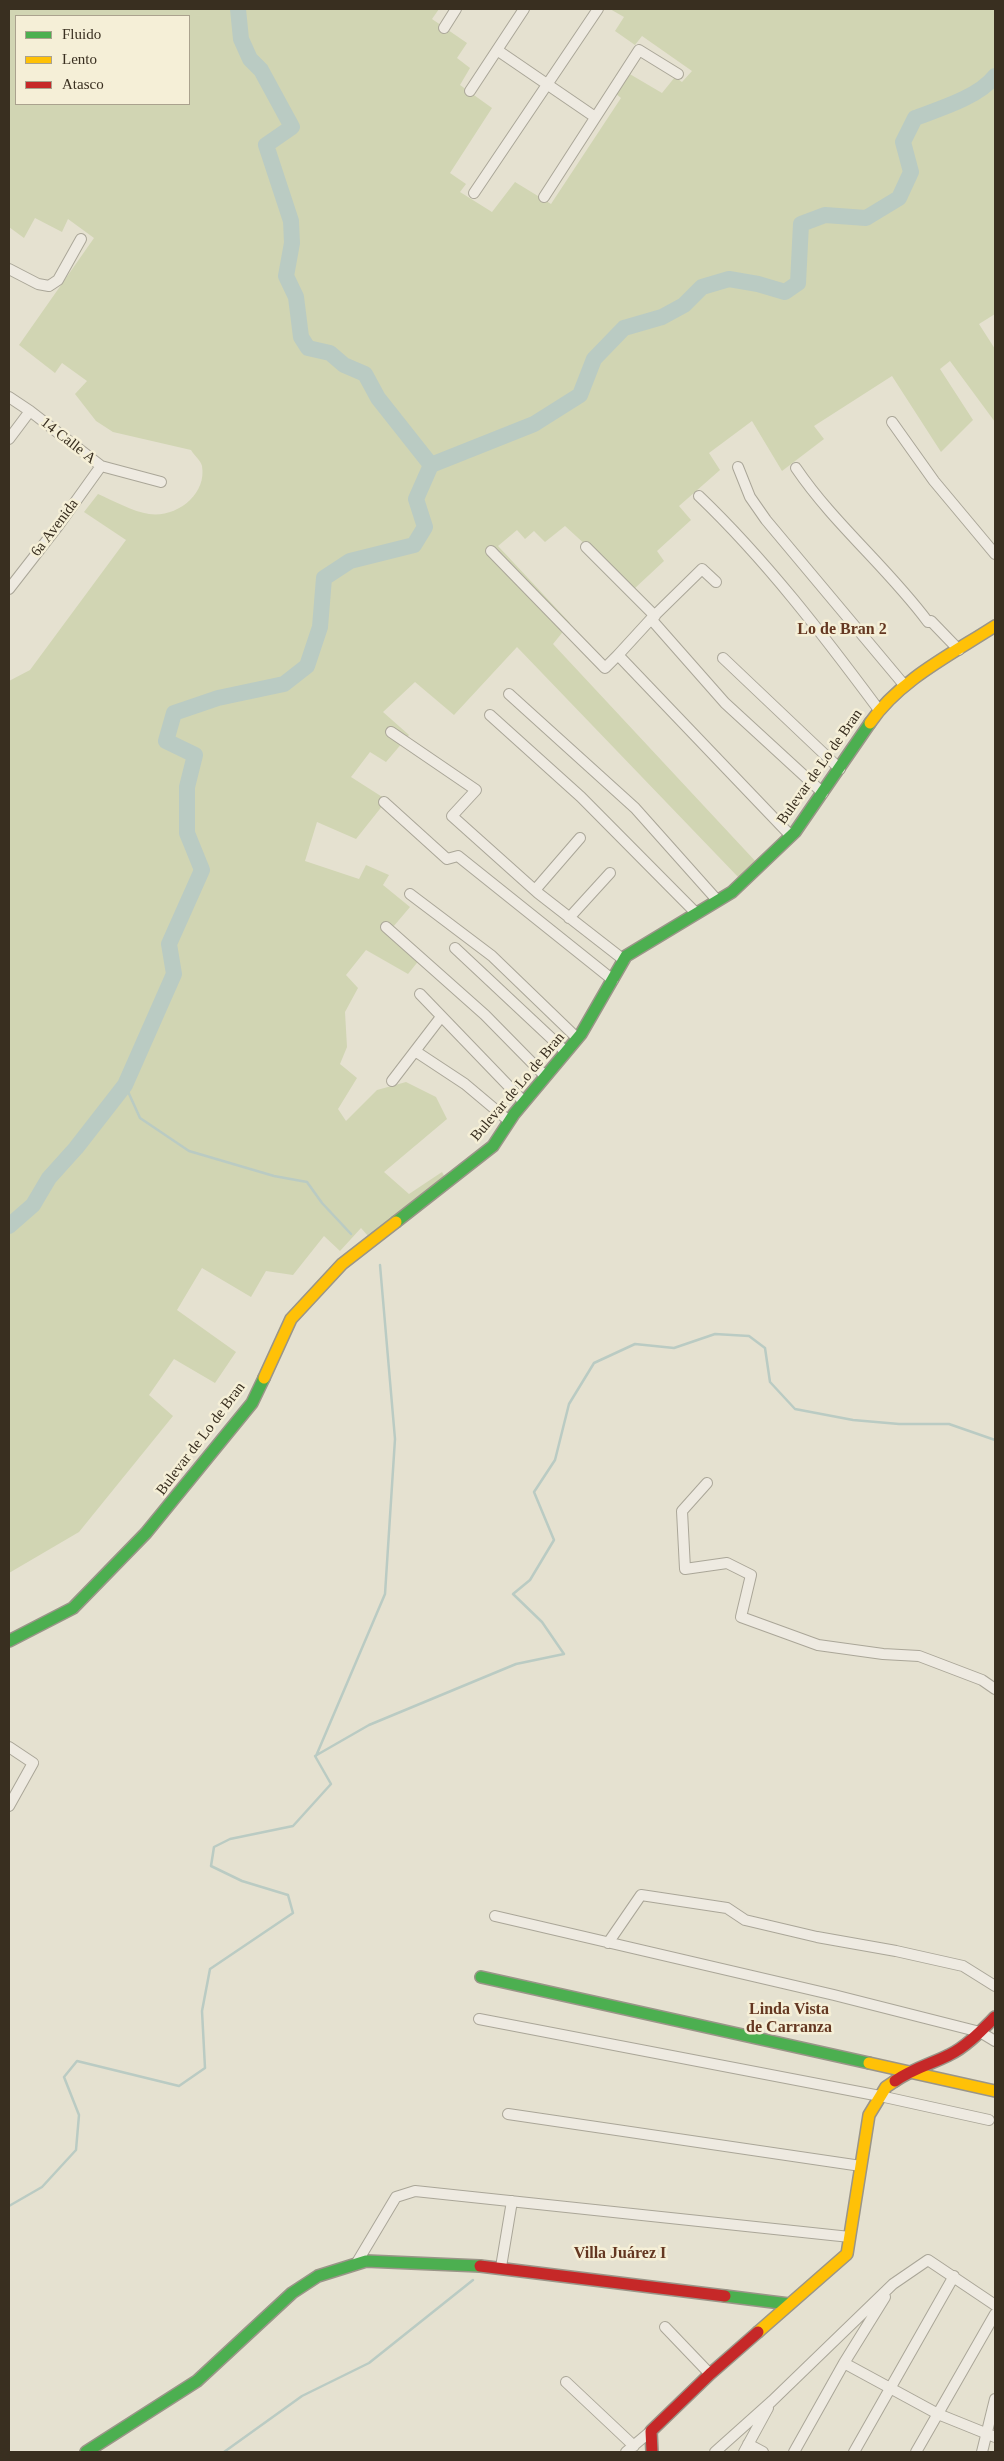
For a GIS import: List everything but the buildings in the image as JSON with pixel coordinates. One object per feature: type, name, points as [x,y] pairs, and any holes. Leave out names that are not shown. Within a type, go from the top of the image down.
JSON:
[{"type":"street","points":[[444,28],[456,9]]},
{"type":"street","points":[[470,91],[524,9]]},
{"type":"street","points":[[474,193],[598,9]]},
{"type":"street","points":[[498,50],[595,116]]},
{"type":"street","points":[[544,197],[639,50],[678,74]]},
{"type":"street","points":[[9,270],[38,284],[49,286],[58,280],[81,239]]},
{"type":"street","name":"14 Calle A","points":[[9,398],[30,411],[101,466],[162,482]]},
{"type":"street","points":[[9,439],[30,411]]},
{"type":"street","points":[[892,422],[934,481],[995,554]]},
{"type":"street","name":"6a Avenida","points":[[9,589],[58,526],[101,466]]},
{"type":"street","points":[[738,467],[750,497],[766,520],[788,543],[906,686]]},
{"type":"street","points":[[796,468],[810,488],[882,566],[928,622],[931,621],[959,650]]},
{"type":"street","points":[[699,496],[723,519],[838,654],[879,710]]},
{"type":"street","points":[[586,547],[653,618],[725,703],[823,793]]},
{"type":"street","points":[[491,551],[605,668],[702,569],[716,582]]},
{"type":"street","name":"Bulevar de Lo de Bran","points":[[9,1640],[73,1608],[146,1533],[252,1403],[291,1319],[342,1264],[493,1146],[509,1121],[577,1038],[626,956],[732,892],[791,836],[840,769],[879,710],[906,686],[995,626]]},
{"type":"street","points":[[618,654],[791,836]]},
{"type":"street","points":[[723,658],[840,769]]},
{"type":"street","points":[[509,694],[634,808],[718,900]]},
{"type":"street","points":[[490,715],[581,797],[696,913]]},
{"type":"street","points":[[391,732],[476,790],[452,816],[535,890],[624,960]]},
{"type":"street","points":[[384,802],[447,859],[458,856],[612,980]]},
{"type":"street","points":[[535,890],[580,838]]},
{"type":"street","points":[[569,918],[610,873]]},
{"type":"street","points":[[410,894],[492,956],[577,1038]]},
{"type":"street","points":[[386,927],[485,1015],[546,1076]]},
{"type":"street","points":[[455,948],[566,1052]]},
{"type":"street","points":[[420,994],[524,1102]]},
{"type":"street","points":[[392,1081],[441,1017]]},
{"type":"street","points":[[415,1051],[465,1084],[509,1121]]},
{"type":"street","points":[[707,1483],[682,1511],[685,1569],[726,1563],[751,1575],[742,1617],[818,1645],[883,1654],[919,1656],[982,1680],[995,1689]]},
{"type":"street","points":[[9,1747],[34,1764],[9,1806]]},
{"type":"street","points":[[608,1942],[641,1895],[727,1908],[745,1920],[817,1937],[896,1951],[963,1966],[995,1986]]},
{"type":"street","points":[[495,1916],[834,1995],[980,2032],[995,2041]]},
{"type":"street","points":[[481,1977],[909,2070],[995,2091]]},
{"type":"street","points":[[566,2382],[630,2449],[710,2374],[847,2254],[869,2115],[880,2096],[886,2087],[909,2070],[951,2054],[980,2032],[995,2017]]},
{"type":"street","points":[[479,2019],[880,2096],[989,2120]]},
{"type":"street","points":[[508,2114],[861,2166]]},
{"type":"street","points":[[356,2264],[396,2197],[415,2191],[850,2237]]},
{"type":"street","points":[[501,2267],[512,2201]]},
{"type":"street","points":[[715,2452],[893,2284],[928,2260],[995,2305]]},
{"type":"street","points":[[86,2452],[197,2381],[292,2293],[318,2276],[356,2264],[375,2261],[501,2267],[790,2304]]},
{"type":"street","points":[[854,2452],[954,2276]]},
{"type":"street","points":[[794,2452],[844,2362],[893,2284]]},
{"type":"street","points":[[916,2452],[995,2314]]},
{"type":"street","points":[[665,2328],[710,2374]]},
{"type":"street","points":[[844,2362],[938,2414],[991,2436]]},
{"type":"street","points":[[982,2452],[991,2436],[995,2399]]},
{"type":"street","points":[[762,2452],[746,2448],[772,2400]]},
{"type":"street","points":[[651,2431],[652,2452]]},
{"type":"street","points":[[976,2452],[991,2436]]},
{"type":"green space","points":[[9,9],[439,9],[432,19],[467,43],[457,58],[470,68],[460,85],[492,108],[450,173],[466,184],[460,192],[492,212],[515,182],[551,204],[621,98],[615,93],[628,73],[662,93],[675,77],[682,82],[692,71],[642,36],[635,45],[615,31],[624,17],[610,9],[995,9],[995,314],[979,324],[995,349],[995,422],[950,361],[940,369],[973,420],[941,452],[892,376],[814,426],[824,439],[782,471],[752,421],[709,453],[720,470],[679,506],[691,520],[657,551],[664,561],[634,589],[565,526],[545,542],[534,531],[525,539],[517,530],[498,546],[570,623],[553,644],[758,864],[740,879],[517,647],[454,715],[415,682],[383,712],[409,735],[386,762],[370,752],[351,777],[387,800],[356,839],[317,822],[305,861],[359,879],[366,865],[389,875],[383,885],[410,907],[393,927],[424,954],[408,974],[366,950],[346,975],[358,988],[345,1012],[347,1047],[340,1064],[357,1078],[338,1109],[346,1121],[377,1090],[406,1082],[436,1097],[447,1119],[384,1172],[409,1194],[442,1172],[449,1185],[375,1244],[361,1228],[340,1251],[324,1236],[293,1275],[266,1271],[251,1297],[202,1268],[177,1310],[236,1352],[215,1383],[174,1359],[149,1395],[173,1416],[79,1532],[9,1573],[9,681],[30,670],[126,540],[84,512],[98,494],[137,511],[159,514],[179,508],[188,502],[195,495],[202,477],[202,466],[191,450],[113,432],[96,421],[75,394],[87,381],[62,363],[55,373],[19,345],[94,238],[68,219],[62,232],[35,218],[24,238],[9,227]]},
{"type":"waterway","points":[[9,1226],[33,1205],[49,1178],[76,1148],[125,1085],[174,974],[169,944],[202,870],[187,833],[187,787],[195,755],[166,741],[174,713],[218,698],[284,684],[307,666],[320,627],[324,578],[350,561],[414,545],[425,527],[416,499],[431,465],[378,398],[365,374],[344,365],[330,353],[308,348],[301,337],[296,297],[286,276],[292,243],[291,221],[266,145],[292,127],[261,70],[250,59],[241,39],[238,9]]},
{"type":"waterway","points":[[431,465],[534,424],[580,395],[594,359],[624,328],[662,317],[684,305],[702,287],[729,279],[758,284],[785,292],[798,283],[801,224],[825,215],[866,218],[899,198],[911,172],[903,142],[915,118],[969,96],[995,76]]},
{"type":"waterway","points":[[125,1085],[140,1118],[189,1151],[274,1176],[307,1182],[322,1203],[351,1234]]},
{"type":"waterway","points":[[316,1756],[385,1594],[395,1439],[380,1265]]},
{"type":"waterway","points":[[9,2206],[42,2187],[76,2150],[79,2115],[64,2077],[77,2061],[179,2086],[205,2068],[202,2011],[210,1969],[293,1913],[288,1895],[242,1881],[211,1866],[214,1847],[230,1839],[293,1826],[331,1784],[315,1756],[369,1725],[516,1664],[564,1654],[542,1622],[513,1594],[530,1580],[554,1540],[534,1492],[555,1460],[569,1404],[594,1363],[635,1344],[674,1348],[715,1334],[749,1336],[765,1348],[770,1382],[795,1409],[853,1420],[899,1424],[949,1424],[995,1440]]},
{"type":"waterway","points":[[224,2452],[302,2396],[369,2363],[473,2280]]},
{"type":"traffic: fast","points":[[396,1222],[493,1146],[514,1114],[581,1034],[626,956],[732,892],[795,832],[870,723]]},
{"type":"traffic: fast","points":[[9,1641],[73,1608],[146,1533],[252,1403],[264,1378]]},
{"type":"traffic: fast","points":[[481,1977],[869,2063]]},
{"type":"traffic: fast","points":[[86,2452],[197,2381],[292,2293],[318,2276],[366,2261],[480,2266]]},
{"type":"traffic: fast","points":[[725,2296],[789,2304]]},
{"type":"traffic: slow","points":[[870,723],[882,708],[911,681],[995,626]]},
{"type":"traffic: slow","points":[[264,1378],[291,1319],[342,1264],[396,1222]]},
{"type":"traffic: slow","points":[[869,2063],[995,2091]]},
{"type":"traffic: slow","points":[[758,2332],[847,2254],[869,2115],[886,2087],[895,2081]]},
{"type":"traffic: jam","points":[[895,2081],[962,2048],[995,2017]]},
{"type":"traffic: jam","points":[[480,2266],[725,2296]]},
{"type":"traffic: jam","points":[[652,2452],[651,2431],[710,2374],[758,2332]]},
{"type":"district","name":"Lo de Bran 2","points":[[842,630]]},
{"type":"district","name":"Linda Vista de Carranza","points":[[789,2019]]},
{"type":"district","name":"Villa Juárez I","points":[[620,2254]]}]
